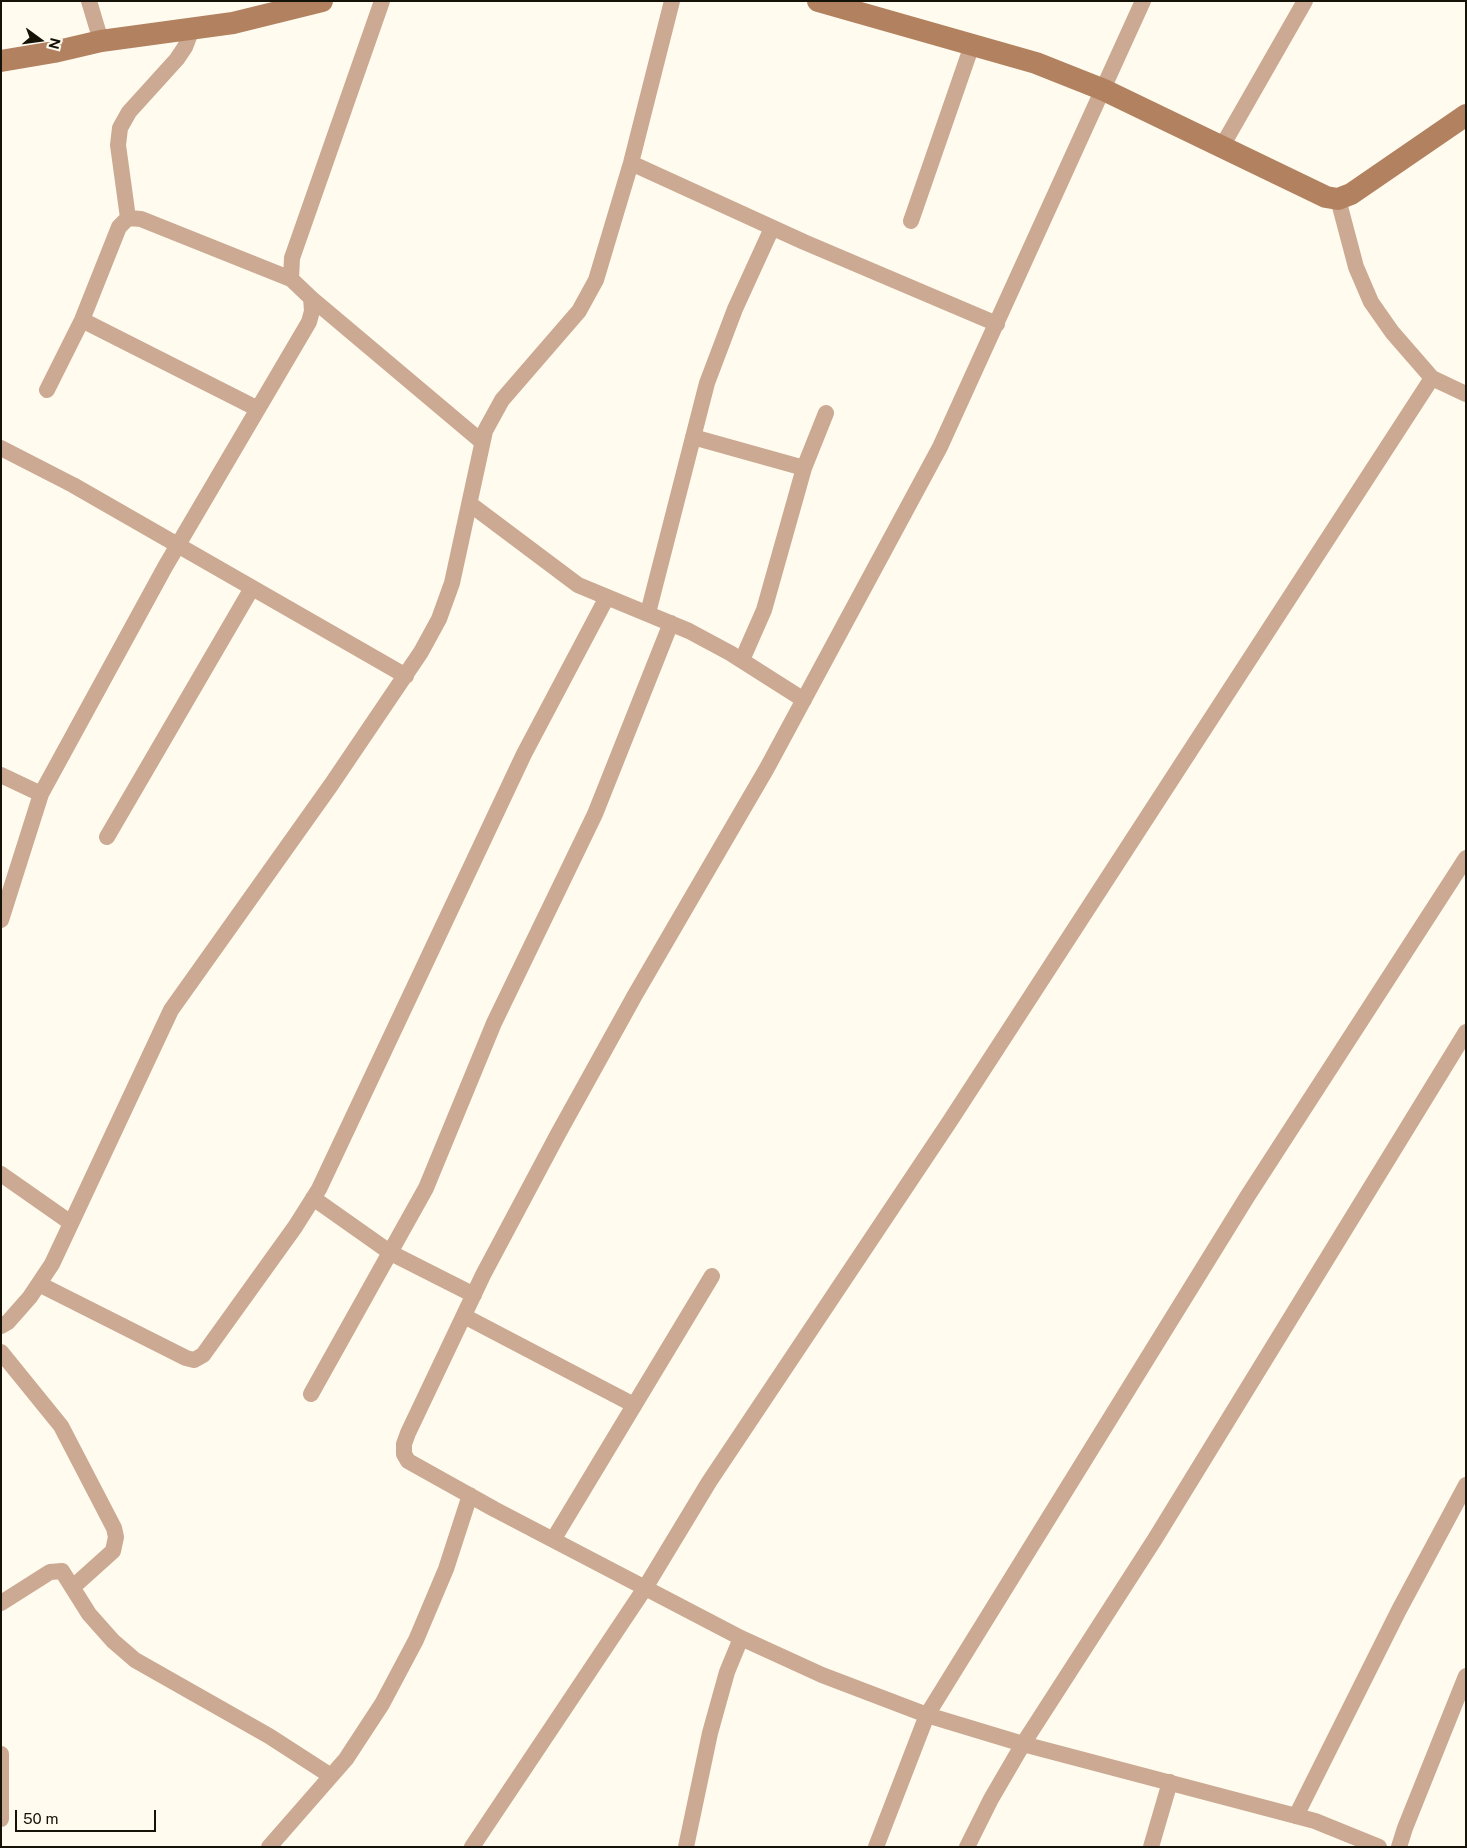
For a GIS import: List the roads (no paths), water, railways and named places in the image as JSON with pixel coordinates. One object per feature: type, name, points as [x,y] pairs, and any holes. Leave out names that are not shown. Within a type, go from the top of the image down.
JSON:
[{"type":"street","points":[[89,1],[101,41]]},
{"type":"street","points":[[1,60],[54,52],[101,41],[233,23],[322,1]]},
{"type":"street","points":[[292,279],[292,258],[382,1]]},
{"type":"street","points":[[1,1326],[8,1322],[39,1284],[52,1264],[171,1010],[406,676],[439,619],[452,583],[485,431],[502,400],[579,311],[596,280],[631,163],[672,1]]},
{"type":"street","points":[[818,1],[862,7],[972,45],[1036,63],[1104,90],[1326,197],[1338,199],[1351,194],[1466,116]]},
{"type":"street","points":[[1143,1],[940,447],[804,700],[635,995],[554,1142],[474,1295],[404,1444],[408,1461],[740,1638],[822,1675],[928,1715],[1023,1744],[1296,1816],[1379,1847]]},
{"type":"street","points":[[1221,148],[1305,1]]},
{"type":"street","points":[[128,218],[118,145],[120,128],[129,112],[186,47],[192,29]]},
{"type":"street","points":[[911,221],[972,45]]},
{"type":"street","points":[[631,163],[772,228],[997,324]]},
{"type":"street","points":[[1338,199],[1356,267],[1371,302],[1392,332],[1432,378],[1466,394]]},
{"type":"street","points":[[47,390],[82,320],[119,227],[128,218],[141,219],[292,279],[311,298],[482,442]]},
{"type":"street","points":[[648,613],[707,383],[722,341],[772,228]]},
{"type":"street","points":[[1,920],[41,794],[178,545],[309,322],[312,311],[311,298]]},
{"type":"street","points":[[82,320],[258,409]]},
{"type":"street","points":[[472,1847],[644,1588],[709,1482],[950,1121],[1432,378]]},
{"type":"street","points":[[742,660],[769,593],[804,468],[826,413]]},
{"type":"street","points":[[694,437],[804,468]]},
{"type":"street","points":[[1,448],[73,485],[406,676]]},
{"type":"street","points":[[470,504],[578,585],[671,623],[742,660],[804,700]]},
{"type":"street","points":[[107,837],[252,588]]},
{"type":"street","points":[[39,1284],[194,1360],[203,1355],[217,1338],[313,1198],[340,1148],[425,960],[524,754],[607,597]]},
{"type":"street","points":[[311,1394],[426,1188],[494,1023],[595,814],[671,623]]},
{"type":"street","points":[[1,775],[41,794]]},
{"type":"street","points":[[876,1847],[928,1715],[1246,1197],[1466,858]]},
{"type":"street","points":[[967,1847],[991,1799],[1023,1744],[1160,1531],[1466,1032]]},
{"type":"street","points":[[1,1174],[71,1223]]},
{"type":"street","points":[[313,1198],[391,1253],[474,1295]]},
{"type":"street","points":[[553,1540],[712,1276]]},
{"type":"street","points":[[464,1316],[634,1405]]},
{"type":"street","points":[[1,1352],[61,1426],[114,1528],[116,1537],[113,1551],[73,1587]]},
{"type":"street","points":[[1296,1816],[1399,1610],[1466,1485]]},
{"type":"street","points":[[269,1847],[346,1759],[382,1704],[416,1640],[446,1569],[470,1495]]},
{"type":"street","points":[[1,1603],[50,1572],[62,1571],[67,1576],[89,1614],[113,1641],[135,1660],[269,1736],[331,1776]]},
{"type":"street","points":[[686,1847],[710,1733],[727,1672],[740,1638]]},
{"type":"street","points":[[1399,1847],[1404,1828],[1466,1676]]},
{"type":"street","points":[[1,1754],[1,1819]]},
{"type":"street","points":[[1151,1847],[1170,1782]]}]
